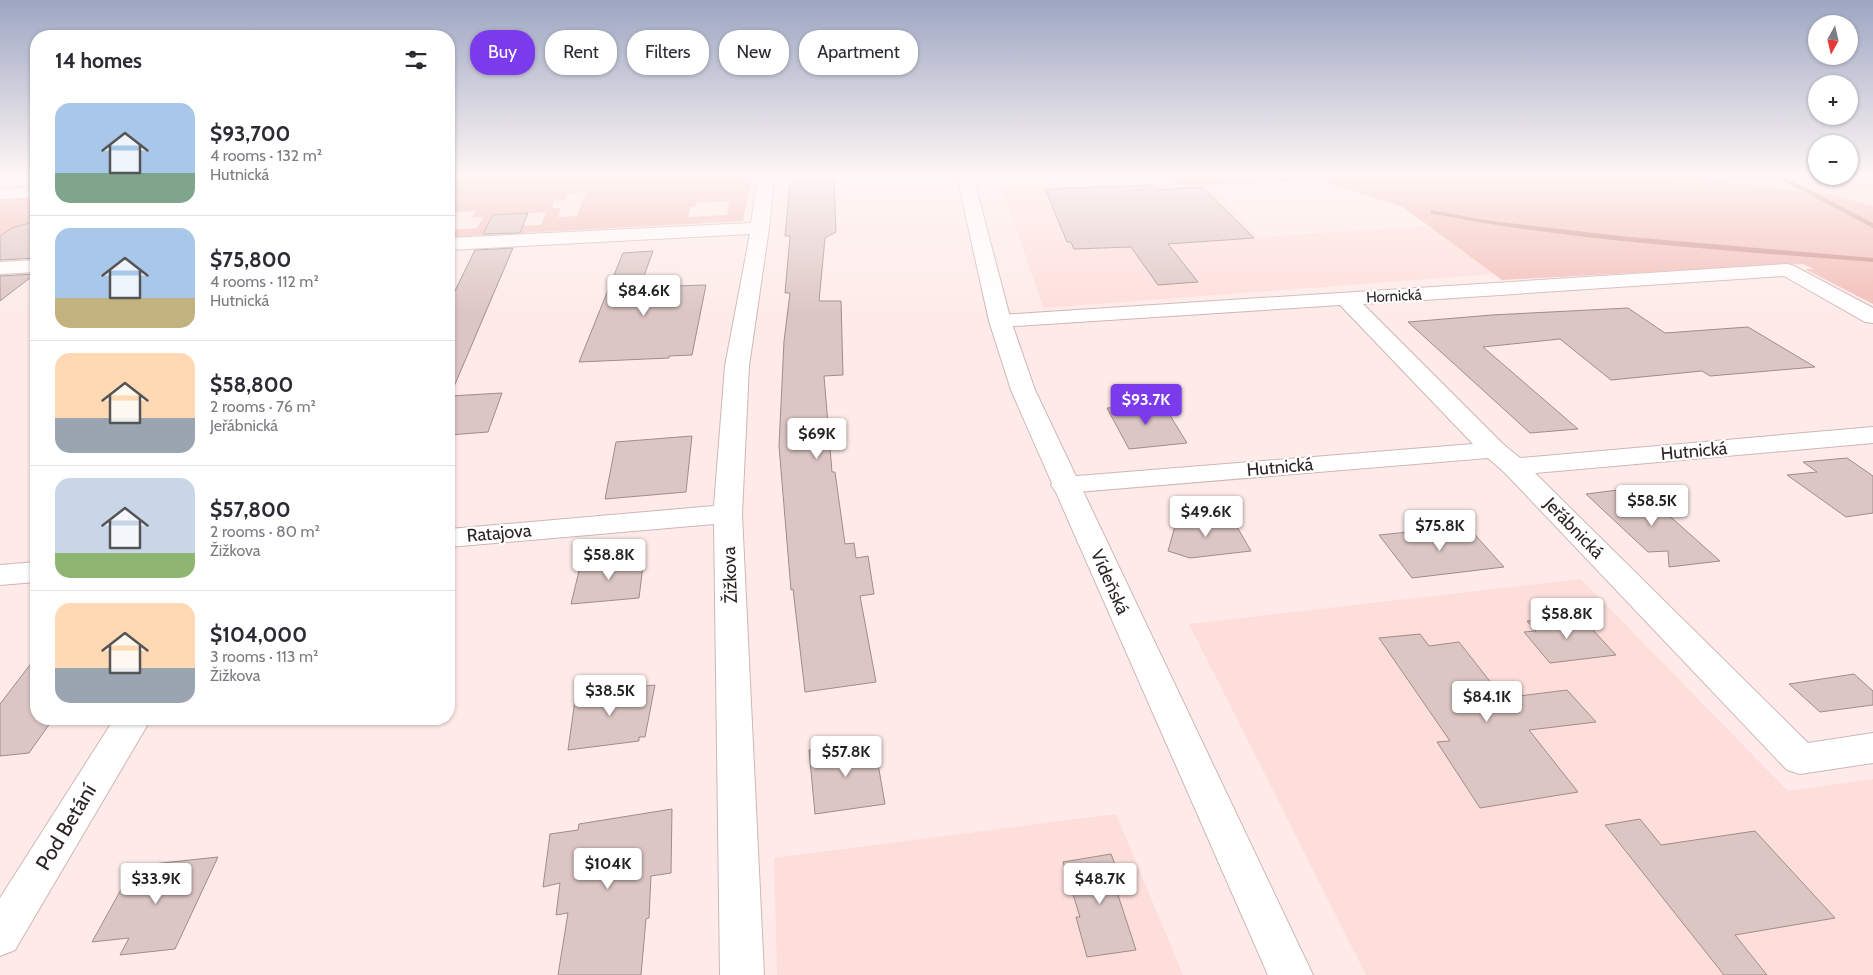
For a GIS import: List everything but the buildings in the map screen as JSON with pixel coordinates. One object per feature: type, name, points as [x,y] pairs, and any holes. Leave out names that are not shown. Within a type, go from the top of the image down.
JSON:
[{"type":"street","name":"Žižkova","points":[[742,975],[728,514],[737,366],[761,222]]},
{"type":"street","name":"Vídeňská","points":[[976,222],[1000,321],[1023,390],[1291,975]]},
{"type":"street","points":[[455,244],[760,228]]},
{"type":"street","points":[[0,268],[30,266]]},
{"type":"street","name":"Hornická","points":[[1000,321],[1787,270],[1873,317]]},
{"type":"street","name":"Jeřábnická","points":[[1346,299],[1800,759],[1873,748]]},
{"type":"street","name":"Hutnická","points":[[1065,485],[1873,435]]},
{"type":"street","name":"Ratajova","points":[[455,537],[728,514]]},
{"type":"street","points":[[0,575],[30,572]]},
{"type":"street","name":"Pod Betání","points":[[0,936],[128,725]]},
{"type":"shaded area","points":[[0,222],[30,222],[30,226],[12,228],[0,236]]},
{"type":"shaded area","points":[[481,222],[511,222],[509,226],[541,225],[542,222],[734,222],[455,237],[455,230],[477,228]]},
{"type":"shaded area","points":[[1013,222],[1243,222],[1258,237],[1429,226],[1494,274],[1044,308]]},
{"type":"shaded area","points":[[1423,222],[1873,222],[1873,304],[1805,269],[1814,269],[1803,264],[1502,280]]},
{"type":"shaded area","points":[[1581,579],[1788,791],[1873,779],[1873,975],[1366,975],[1189,624]]},
{"type":"shaded area","points":[[1116,814],[1183,975],[777,975],[774,858]]},
{"type":"waterway","points":[[1483,222],[1620,238],[1873,260]]},
{"type":"waterway","points":[[1864,222],[1873,226]]}]
